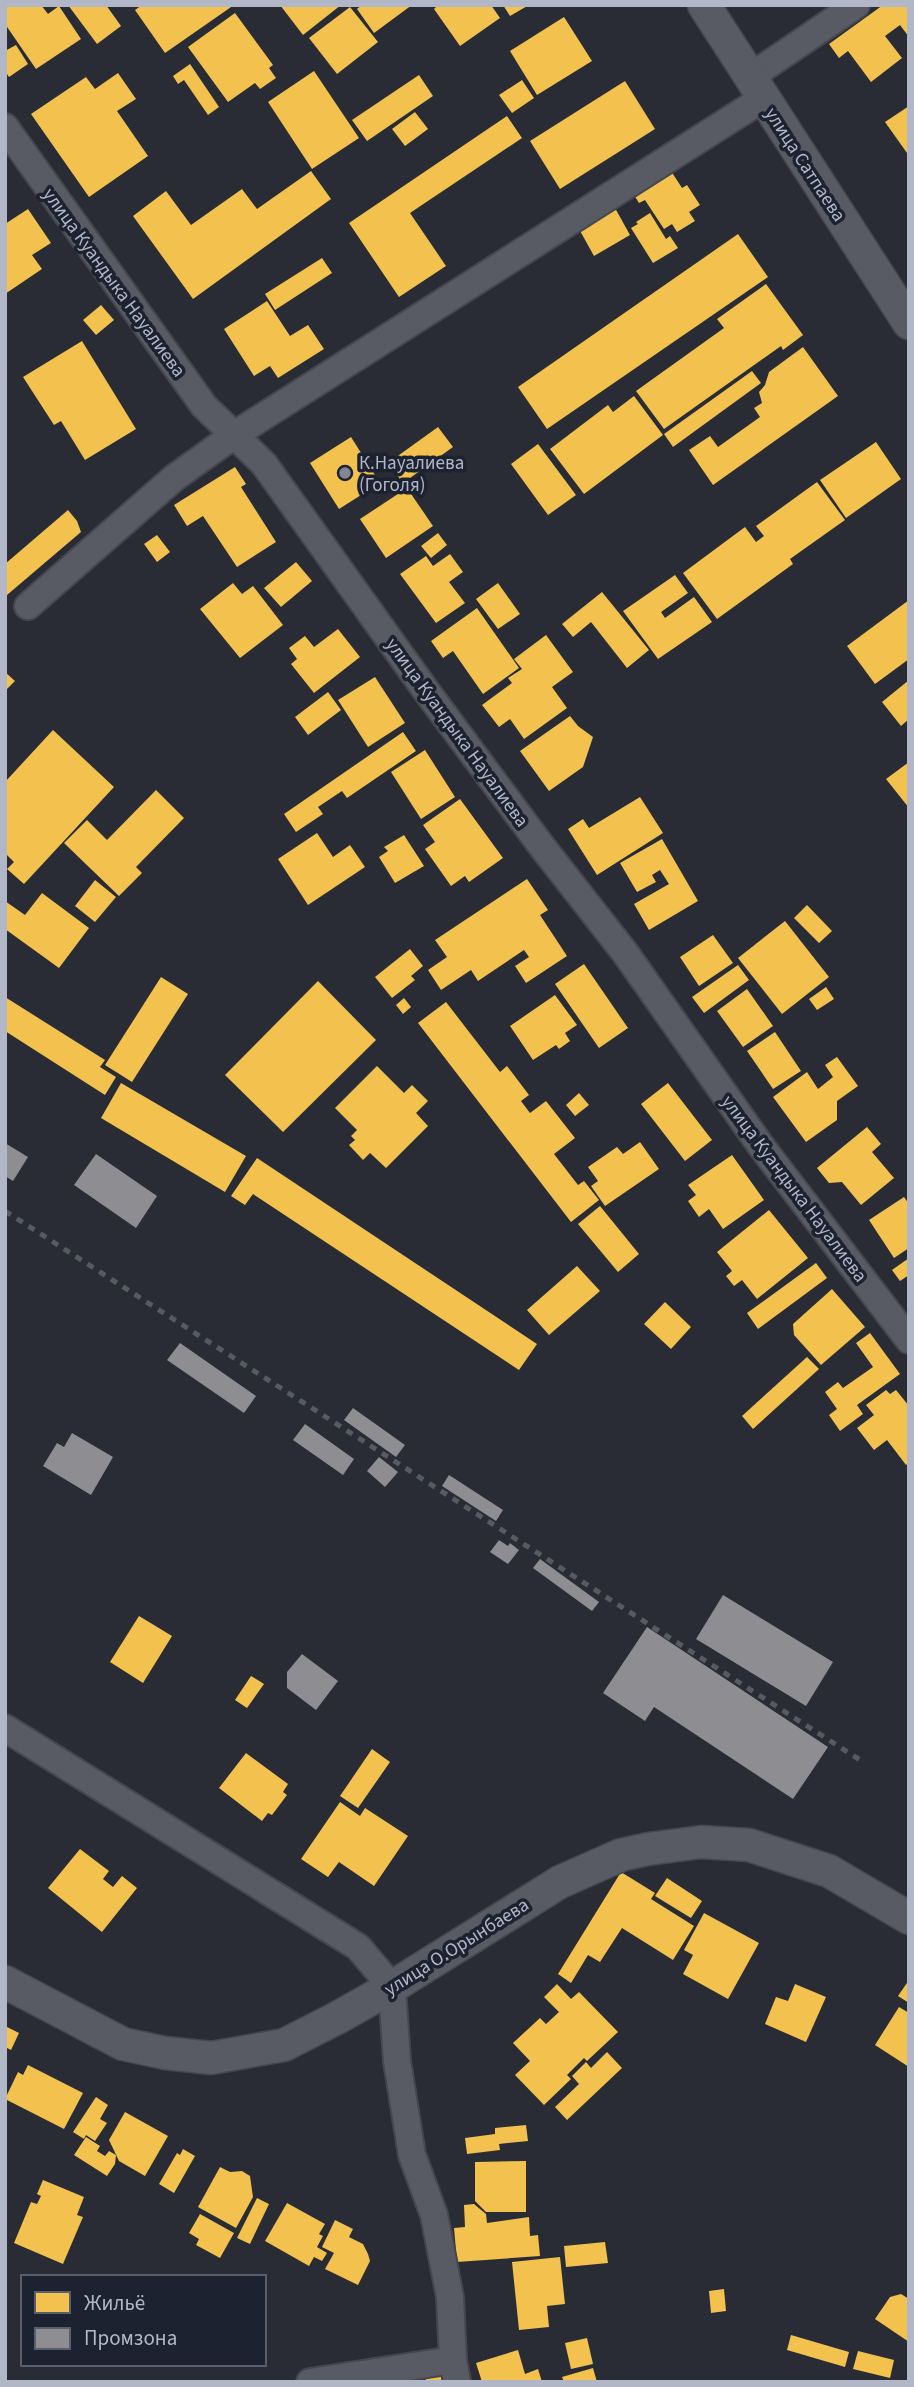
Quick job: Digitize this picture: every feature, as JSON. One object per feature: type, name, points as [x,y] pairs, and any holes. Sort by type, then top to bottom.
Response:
[{"type":"street","name":"улица Сатпаева","points":[[704,5],[909,323]]},
{"type":"street","points":[[28,606],[174,478],[234,435],[757,87],[856,5]]},
{"type":"street","name":"улица Куандыка Науалиева","points":[[5,127],[204,406],[264,464],[427,692],[626,954],[761,1146],[909,1340]]},
{"type":"street","points":[[5,1728],[358,1947],[392,1987],[397,2061],[412,2155],[436,2229],[450,2297],[455,2371],[310,2382]]},
{"type":"street","name":"улица О.Орынбаева","points":[[5,1982],[123,2043],[165,2053],[211,2058],[284,2045],[392,1987],[560,1882],[621,1855],[701,1842],[750,1845],[829,1871],[909,1918]]},
{"type":"building: Жильё","points":[[5,5],[41,5],[48,14],[59,6],[81,39],[36,69],[5,24]]},
{"type":"building: Жильё","points":[[68,5],[106,5],[121,26],[97,44]]},
{"type":"building: Жильё","points":[[142,5],[234,5],[165,53],[135,10]]},
{"type":"building: Жильё","points":[[280,5],[341,5],[303,35]]},
{"type":"building: Жильё","points":[[362,5],[412,5],[374,33],[357,9]]},
{"type":"building: Жильё","points":[[438,5],[491,5],[500,18],[460,46],[434,9]]},
{"type":"building: Жильё","points":[[503,5],[529,5],[510,16]]},
{"type":"building: Жильё","points":[[883,5],[909,5],[909,37],[900,25],[885,36],[902,58],[871,82],[848,51],[839,58],[829,44]]},
{"type":"building: Жильё","points":[[350,7],[378,42],[337,74],[309,38]]},
{"type":"building: Жильё","points":[[235,13],[273,65],[269,68],[276,78],[260,89],[255,83],[228,102],[188,47]]},
{"type":"building: Жильё","points":[[564,17],[592,61],[537,95],[510,51]]},
{"type":"building: Жильё","points":[[16,45],[28,64],[9,77],[5,71],[5,51]]},
{"type":"building: Жильё","points":[[190,64],[219,107],[208,115],[184,80],[178,84],[173,76]]},
{"type":"building: Жильё","points":[[314,71],[359,138],[312,169],[268,102]]},
{"type":"building: Жильё","points":[[118,73],[136,99],[117,111],[148,156],[89,197],[31,114],[86,77],[95,89]]},
{"type":"building: Жильё","points":[[419,75],[433,96],[367,141],[352,120]]},
{"type":"building: Жильё","points":[[522,80],[534,98],[512,113],[499,95]]},
{"type":"building: Жильё","points":[[625,81],[655,129],[560,189],[530,141]]},
{"type":"building: Жильё","points":[[909,106],[909,152],[907,153],[885,122]]},
{"type":"building: Жильё","points":[[415,112],[428,129],[405,146],[392,129]]},
{"type":"building: Жильё","points":[[507,116],[522,138],[410,213],[446,266],[399,297],[349,223]]},
{"type":"building: Жильё","points":[[311,171],[331,199],[193,299],[133,216],[166,191],[191,225],[242,189],[257,209]]},
{"type":"building: Жильё","points":[[671,171],[682,188],[687,185],[700,205],[689,212],[695,221],[677,232],[672,224],[664,229],[645,200],[639,203],[634,195]]},
{"type":"building: Жильё","points":[[615,208],[630,235],[594,256],[579,229]]},
{"type":"building: Жильё","points":[[28,209],[51,243],[32,255],[42,269],[5,294],[5,224]]},
{"type":"building: Жильё","points":[[650,213],[666,239],[670,236],[678,248],[653,263],[631,228]]},
{"type":"building: Жильё","points":[[738,234],[768,277],[547,429],[518,387]]},
{"type":"building: Жильё","points":[[322,258],[332,273],[275,310],[265,294]]},
{"type":"building: Жильё","points":[[766,284],[803,335],[783,350],[781,346],[664,429],[636,391],[724,328],[717,319]]},
{"type":"building: Жильё","points":[[267,301],[290,336],[308,325],[324,349],[278,378],[270,366],[254,376],[224,329]]},
{"type":"building: Жильё","points":[[101,305],[114,320],[96,335],[83,320]]},
{"type":"building: Жильё","points":[[82,341],[136,429],[85,460],[61,421],[54,425],[23,377]]},
{"type":"building: Жильё","points":[[803,347],[838,396],[713,485],[689,450],[710,436],[718,447],[760,417],[754,408],[762,403],[759,392],[765,385],[769,372]]},
{"type":"building: Жильё","points":[[752,371],[761,383],[673,447],[664,434]]},
{"type":"building: Жильё","points":[[634,396],[663,435],[584,494],[550,449],[608,405],[613,412]]},
{"type":"building: Жильё","points":[[438,427],[453,447],[403,483],[388,463]]},
{"type":"building: Жильё","name":"К.Науалиева (Гоголя)","points":[[351,437],[380,483],[339,509],[310,463]]},
{"type":"building: Жильё","points":[[876,442],[901,479],[846,518],[820,480]]},
{"type":"building: Жильё","points":[[538,444],[576,495],[548,515],[511,464]]},
{"type":"building: Жильё","points":[[235,467],[246,484],[241,487],[276,542],[237,567],[203,516],[187,526],[174,505]]},
{"type":"building: Жильё","points":[[817,482],[845,520],[790,559],[793,564],[717,619],[683,573],[745,527],[756,542],[764,536],[756,526]]},
{"type":"building: Жильё","points":[[407,488],[433,526],[386,558],[360,519]]},
{"type":"building: Жильё","points":[[68,510],[77,521],[81,532],[7,595],[5,564]]},
{"type":"building: Жильё","points":[[438,533],[447,545],[431,558],[421,546]]},
{"type":"building: Жильё","points":[[157,535],[170,552],[157,562],[144,544]]},
{"type":"building: Жильё","points":[[450,554],[463,572],[449,582],[465,603],[436,623],[400,574],[426,556],[433,566]]},
{"type":"building: Жильё","points":[[296,562],[312,581],[281,607],[264,588]]},
{"type":"building: Жильё","points":[[675,575],[688,593],[661,612],[665,618],[694,597],[712,622],[658,659],[623,611]]},
{"type":"building: Жильё","points":[[233,583],[242,594],[253,586],[283,625],[240,658],[200,609]]},
{"type":"building: Жильё","points":[[498,583],[520,614],[498,629],[476,599]]},
{"type":"building: Жильё","points":[[602,592],[649,650],[627,668],[591,622],[573,637],[562,624]]},
{"type":"building: Жильё","points":[[909,600],[909,659],[875,684],[847,646]]},
{"type":"building: Жильё","points":[[477,608],[519,668],[483,694],[453,651],[443,658],[431,641]]},
{"type":"building: Жильё","points":[[338,629],[360,657],[314,693],[291,664],[297,659],[289,648],[305,636],[314,647]]},
{"type":"building: Жильё","points":[[546,635],[573,672],[552,687],[567,708],[524,739],[510,719],[499,727],[482,705],[512,683],[508,678],[522,669],[514,659]]},
{"type":"building: Жильё","points":[[5,672],[15,681],[5,691]]},
{"type":"building: Жильё","points":[[375,677],[405,723],[368,747],[338,700]]},
{"type":"building: Жильё","points":[[909,680],[909,719],[901,726],[882,702]]},
{"type":"building: Жильё","points":[[328,692],[341,710],[308,735],[295,717]]},
{"type":"building: Жильё","points":[[570,716],[593,737],[583,767],[549,791],[520,751]]},
{"type":"building: Жильё","points":[[53,730],[114,787],[24,884],[7,869],[14,862],[5,853],[5,782]]},
{"type":"building: Жильё","points":[[403,732],[416,751],[347,798],[342,791],[318,807],[323,814],[296,832],[284,814]]},
{"type":"building: Жильё","points":[[425,750],[455,797],[421,819],[391,772]]},
{"type":"building: Жильё","points":[[909,762],[909,808],[886,779]]},
{"type":"building: Жильё","points":[[156,790],[184,818],[136,867],[142,873],[119,896],[64,843],[87,820],[107,840]]},
{"type":"building: Жильё","points":[[640,797],[663,833],[597,875],[568,829],[583,819],[589,828]]},
{"type":"building: Жильё","points":[[460,799],[503,858],[469,882],[465,876],[451,886],[425,849],[435,842],[423,825]]},
{"type":"building: Жильё","points":[[317,833],[333,857],[350,845],[365,867],[308,905],[278,859]]},
{"type":"building: Жильё","points":[[404,835],[424,866],[395,883],[379,857],[388,851],[384,847]]},
{"type":"building: Жильё","points":[[662,839],[698,901],[649,930],[634,904],[669,884],[660,870],[652,875],[656,882],[637,892],[620,863]]},
{"type":"building: Жильё","points":[[527,879],[548,910],[540,915],[567,956],[526,983],[515,966],[529,957],[524,950],[478,981],[471,970],[441,990],[428,970],[447,957],[435,940]]},
{"type":"building: Жильё","points":[[95,880],[116,897],[95,922],[75,906]]},
{"type":"building: Жильё","points":[[42,893],[89,928],[59,968],[5,929],[5,901],[25,915]]},
{"type":"building: Жильё","points":[[807,905],[832,931],[819,943],[794,918]]},
{"type":"building: Жильё","points":[[785,921],[829,977],[782,1014],[738,958]]},
{"type":"building: Жильё","points":[[713,935],[733,963],[699,986],[680,957]]},
{"type":"building: Жильё","points":[[410,949],[423,966],[411,976],[415,980],[392,998],[375,977]]},
{"type":"building: Жильё","points":[[584,964],[628,1028],[599,1048],[555,984]]},
{"type":"building: Жильё","points":[[738,965],[749,980],[704,1013],[692,997]]},
{"type":"building: Жильё","points":[[161,977],[188,994],[132,1082],[105,1065]]},
{"type":"building: Жильё","points":[[318,981],[376,1040],[283,1132],[225,1075]]},
{"type":"building: Жильё","points":[[826,987],[834,999],[817,1010],[809,999]]},
{"type":"building: Жильё","points":[[747,989],[773,1026],[743,1047],[717,1011]]},
{"type":"building: Жильё","points":[[555,995],[577,1025],[565,1033],[570,1041],[559,1049],[556,1045],[533,1060],[510,1026]]},
{"type":"building: Жильё","points":[[5,997],[105,1060],[100,1067],[116,1077],[105,1095],[5,1031]]},
{"type":"building: Жильё","points":[[404,998],[411,1007],[403,1014],[396,1005]]},
{"type":"building: Жильё","points":[[446,1002],[500,1072],[507,1066],[529,1095],[521,1101],[530,1113],[546,1101],[575,1138],[554,1154],[578,1185],[584,1181],[599,1200],[571,1222],[418,1023]]},
{"type":"building: Жильё","points":[[775,1032],[801,1071],[773,1089],[747,1051]]},
{"type":"building: Жильё","points":[[837,1057],[858,1086],[837,1101],[837,1120],[806,1142],[773,1097],[807,1072],[818,1089],[833,1077],[825,1065]]},
{"type":"building: Жильё","points":[[377,1066],[404,1093],[412,1085],[428,1101],[416,1113],[428,1126],[386,1168],[370,1153],[363,1160],[349,1145],[355,1140],[351,1136],[357,1130],[335,1108]]},
{"type":"building: Жильё","points":[[121,1083],[246,1156],[225,1192],[101,1118]]},
{"type":"building: Жильё","points":[[668,1083],[712,1140],[685,1161],[641,1104]]},
{"type":"building: Жильё","points":[[579,1093],[589,1105],[575,1116],[566,1105]]},
{"type":"building: Жильё","points":[[867,1127],[881,1144],[872,1152],[894,1178],[861,1205],[842,1182],[829,1183],[817,1168]]},
{"type":"building: Жильё","points":[[640,1142],[659,1169],[605,1206],[591,1186],[598,1181],[588,1167],[617,1147],[623,1154]]},
{"type":"building: Жильё","points":[[732,1155],[764,1200],[723,1229],[709,1209],[699,1217],[688,1201],[696,1195],[688,1185]]},
{"type":"building: Жильё","points":[[257,1158],[537,1344],[519,1370],[253,1194],[245,1205],[231,1196]]},
{"type":"building: Жильё","points":[[904,1197],[909,1204],[909,1248],[894,1258],[869,1220]]},
{"type":"building: Жильё","points":[[600,1206],[639,1254],[618,1272],[578,1224]]},
{"type":"building: Жильё","points":[[769,1210],[808,1258],[757,1299],[742,1280],[734,1286],[726,1276],[732,1271],[717,1252]]},
{"type":"building: Жильё","points":[[909,1258],[909,1275],[900,1281],[892,1270]]},
{"type":"building: Жильё","points":[[816,1263],[827,1278],[758,1329],[747,1313]]},
{"type":"building: Жильё","points":[[577,1266],[600,1291],[549,1335],[527,1310]]},
{"type":"building: Жильё","points":[[832,1289],[865,1327],[821,1365],[794,1335],[793,1324]]},
{"type":"building: Жильё","points":[[665,1302],[691,1327],[671,1349],[644,1324]]},
{"type":"building: Жильё","points":[[870,1333],[900,1374],[857,1405],[863,1414],[840,1431],[829,1415],[837,1409],[825,1392],[838,1382],[843,1388],[873,1367],[856,1343]]},
{"type":"building: Жильё","points":[[807,1357],[819,1369],[753,1429],[742,1416]]},
{"type":"building: Жильё","points":[[886,1390],[890,1394],[896,1390],[909,1406],[909,1463],[906,1465],[887,1440],[874,1450],[857,1428],[874,1415],[866,1405]]},
{"type":"building: Жильё","points":[[139,1616],[172,1636],[143,1683],[110,1662]]},
{"type":"building: Жильё","points":[[251,1676],[264,1684],[247,1708],[235,1700]]},
{"type":"building: Жильё","points":[[372,1749],[390,1762],[358,1808],[340,1796]]},
{"type":"building: Жильё","points":[[246,1753],[288,1784],[283,1792],[287,1795],[272,1815],[268,1813],[262,1821],[219,1788]]},
{"type":"building: Жильё","points":[[340,1802],[360,1816],[365,1808],[408,1836],[374,1886],[339,1862],[328,1877],[301,1859]]},
{"type":"building: Жильё","points":[[80,1849],[109,1871],[103,1879],[113,1887],[122,1876],[137,1888],[102,1932],[48,1888]]},
{"type":"building: Жильё","points":[[621,1872],[655,1893],[651,1899],[694,1926],[673,1960],[622,1928],[600,1962],[588,1955],[571,1983],[558,1974]]},
{"type":"building: Жильё","points":[[667,1878],[702,1901],[691,1918],[655,1896]]},
{"type":"building: Жильё","points":[[704,1913],[759,1943],[728,1999],[683,1974],[693,1955],[684,1950]]},
{"type":"building: Жильё","points":[[909,1980],[909,2003],[898,1996]]},
{"type":"building: Жильё","points":[[557,1984],[571,1999],[579,1992],[618,2032],[587,2061],[584,2058],[567,2075],[571,2079],[544,2105],[515,2075],[530,2061],[513,2043],[540,2018],[546,2024],[559,2012],[544,1997]]},
{"type":"building: Жильё","points":[[795,1984],[826,1997],[806,2042],[765,2024],[776,1997],[788,2001]]},
{"type":"building: Жильё","points":[[899,2007],[909,2013],[909,2067],[875,2045]]},
{"type":"building: Жильё","points":[[5,2026],[19,2033],[11,2050],[5,2047]]},
{"type":"building: Жильё","points":[[607,2052],[622,2068],[567,2120],[555,2107],[579,2084],[572,2076],[586,2062],[591,2068]]},
{"type":"building: Жильё","points":[[28,2065],[83,2093],[64,2129],[5,2099],[18,2072],[23,2075]]},
{"type":"building: Жильё","points":[[96,2097],[108,2105],[100,2119],[107,2123],[95,2141],[86,2135],[84,2139],[73,2132]]},
{"type":"building: Жильё","points":[[125,2112],[168,2136],[145,2176],[119,2161],[109,2140]]},
{"type":"building: Жильё","points":[[526,2125],[528,2141],[499,2144],[500,2150],[467,2154],[465,2138],[495,2134],[495,2128]]},
{"type":"building: Жильё","points":[[86,2137],[100,2146],[97,2151],[105,2156],[109,2151],[116,2155],[115,2164],[107,2176],[74,2155]]},
{"type":"building: Жильё","points":[[183,2149],[195,2156],[174,2193],[159,2184],[177,2153],[180,2155]]},
{"type":"building: Жильё","points":[[526,2161],[526,2212],[486,2212],[475,2201],[475,2162]]},
{"type":"building: Жильё","points":[[220,2167],[230,2172],[242,2171],[250,2176],[253,2197],[236,2228],[198,2207]]},
{"type":"building: Жильё","points":[[43,2180],[84,2197],[77,2215],[83,2217],[63,2264],[14,2243],[31,2202],[37,2204],[41,2196],[37,2194]]},
{"type":"building: Жильё","points":[[257,2198],[269,2204],[250,2244],[237,2238]]},
{"type":"building: Жильё","points":[[287,2203],[325,2224],[319,2234],[323,2236],[317,2247],[327,2253],[322,2261],[314,2257],[309,2266],[265,2241]]},
{"type":"building: Жильё","points":[[474,2204],[486,2214],[487,2223],[529,2217],[530,2236],[538,2235],[540,2256],[457,2262],[454,2228],[465,2227],[464,2205]]},
{"type":"building: Жильё","points":[[200,2214],[234,2233],[220,2258],[196,2245],[199,2239],[189,2233]]},
{"type":"building: Жильё","points":[[335,2220],[353,2229],[349,2237],[363,2244],[368,2254],[370,2261],[358,2285],[325,2269],[334,2253],[322,2247]]},
{"type":"building: Жильё","points":[[605,2242],[608,2263],[566,2267],[564,2246]]},
{"type":"building: Жильё","points":[[560,2257],[565,2304],[547,2306],[549,2327],[519,2330],[512,2262]]},
{"type":"building: Жильё","points":[[724,2289],[726,2311],[711,2313],[709,2291]]},
{"type":"building: Жильё","points":[[901,2294],[909,2299],[909,2342],[875,2319],[890,2297]]},
{"type":"building: Жильё","points":[[791,2335],[849,2352],[845,2367],[787,2350]]},
{"type":"building: Жильё","points":[[587,2338],[593,2364],[571,2369],[565,2343]]},
{"type":"building: Жильё","points":[[518,2350],[525,2374],[538,2369],[542,2382],[482,2382],[476,2363]]},
{"type":"building: Жильё","points":[[858,2351],[894,2360],[890,2378],[853,2369]]},
{"type":"building: Жильё","points":[[593,2368],[597,2382],[564,2382],[562,2377]]},
{"type":"building: Жильё","points":[[440,2373],[442,2382],[426,2382],[425,2375]]},
{"type":"building: Промзона","points":[[5,1143],[28,1157],[13,1181],[5,1176]]},
{"type":"building: Промзона","points":[[96,1154],[157,1196],[136,1228],[74,1185]]},
{"type":"building: Промзона","points":[[180,1343],[256,1396],[244,1413],[167,1360]]},
{"type":"building: Промзона","points":[[353,1408],[405,1445],[396,1457],[344,1420]]},
{"type":"building: Промзона","points":[[305,1424],[354,1459],[343,1475],[293,1440]]},
{"type":"building: Промзона","points":[[72,1433],[113,1457],[91,1495],[43,1466],[57,1443],[64,1447]]},
{"type":"building: Промзона","points":[[379,1457],[398,1472],[385,1487],[367,1471]]},
{"type":"building: Промзона","points":[[449,1475],[503,1510],[496,1521],[442,1486]]},
{"type":"building: Промзона","points":[[499,1540],[508,1546],[510,1543],[519,1550],[508,1564],[490,1552]]},
{"type":"building: Промзона","points":[[540,1559],[599,1602],[592,1611],[533,1568]]},
{"type":"building: Промзона","points":[[723,1595],[833,1662],[806,1706],[696,1639]]},
{"type":"building: Промзона","points":[[647,1627],[828,1747],[793,1799],[654,1707],[645,1721],[603,1693]]},
{"type":"building: Промзона","points":[[302,1654],[338,1681],[316,1710],[287,1688],[287,1672]]},
{"type":"railway","points":[[5,1211],[860,1760]]},
{"type":"place","name":"К.Науалиева (Гоголя)","points":[[345,473]]}]
